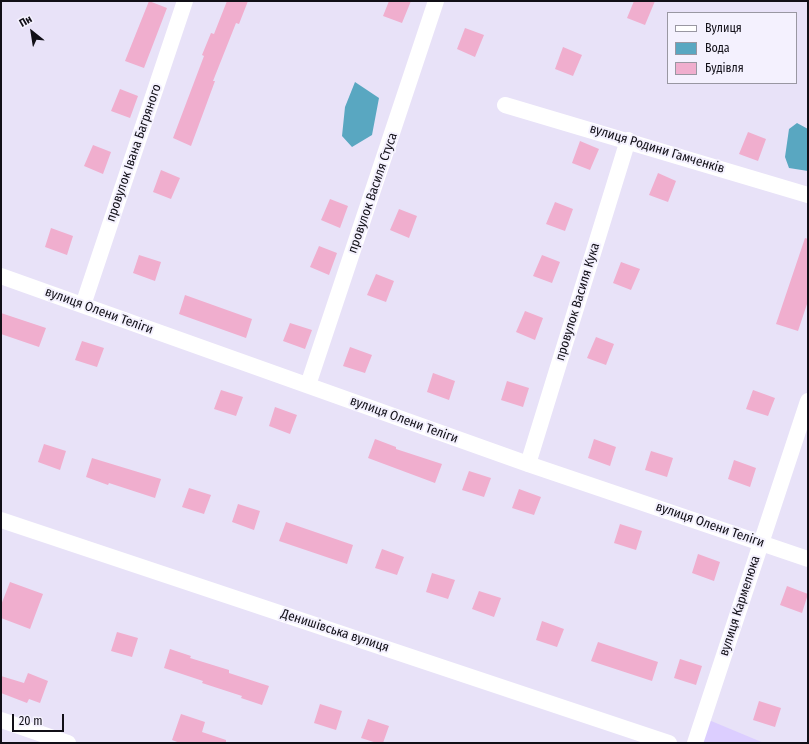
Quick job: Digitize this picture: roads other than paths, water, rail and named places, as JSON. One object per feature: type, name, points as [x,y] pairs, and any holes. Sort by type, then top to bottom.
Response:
[{"type":"street","name":"провулок Івана Багряного","points":[[83,305],[185,1]]},
{"type":"street","name":"провулок Василя Стуса","points":[[308,385],[436,1]]},
{"type":"street","name":"вулиця Родини Гамченків","points":[[505,105],[808,194]]},
{"type":"street","name":"провулок Василя Кука","points":[[528,464],[628,140]]},
{"type":"street","name":"вулиця Олени Теліги","points":[[1,276],[528,464],[808,559]]},
{"type":"street","name":"вулиця Кармелюка","points":[[696,743],[808,401]]},
{"type":"street","name":"Денишівська вулиця","points":[[1,520],[669,743]]},
{"type":"street","points":[[1,720],[68,743]]},
{"type":"water","points":[[355,82],[379,98],[372,135],[352,147],[342,136],[345,107]]},
{"type":"water","points":[[797,123],[808,129],[808,171],[789,168],[785,157],[789,129]]}]
